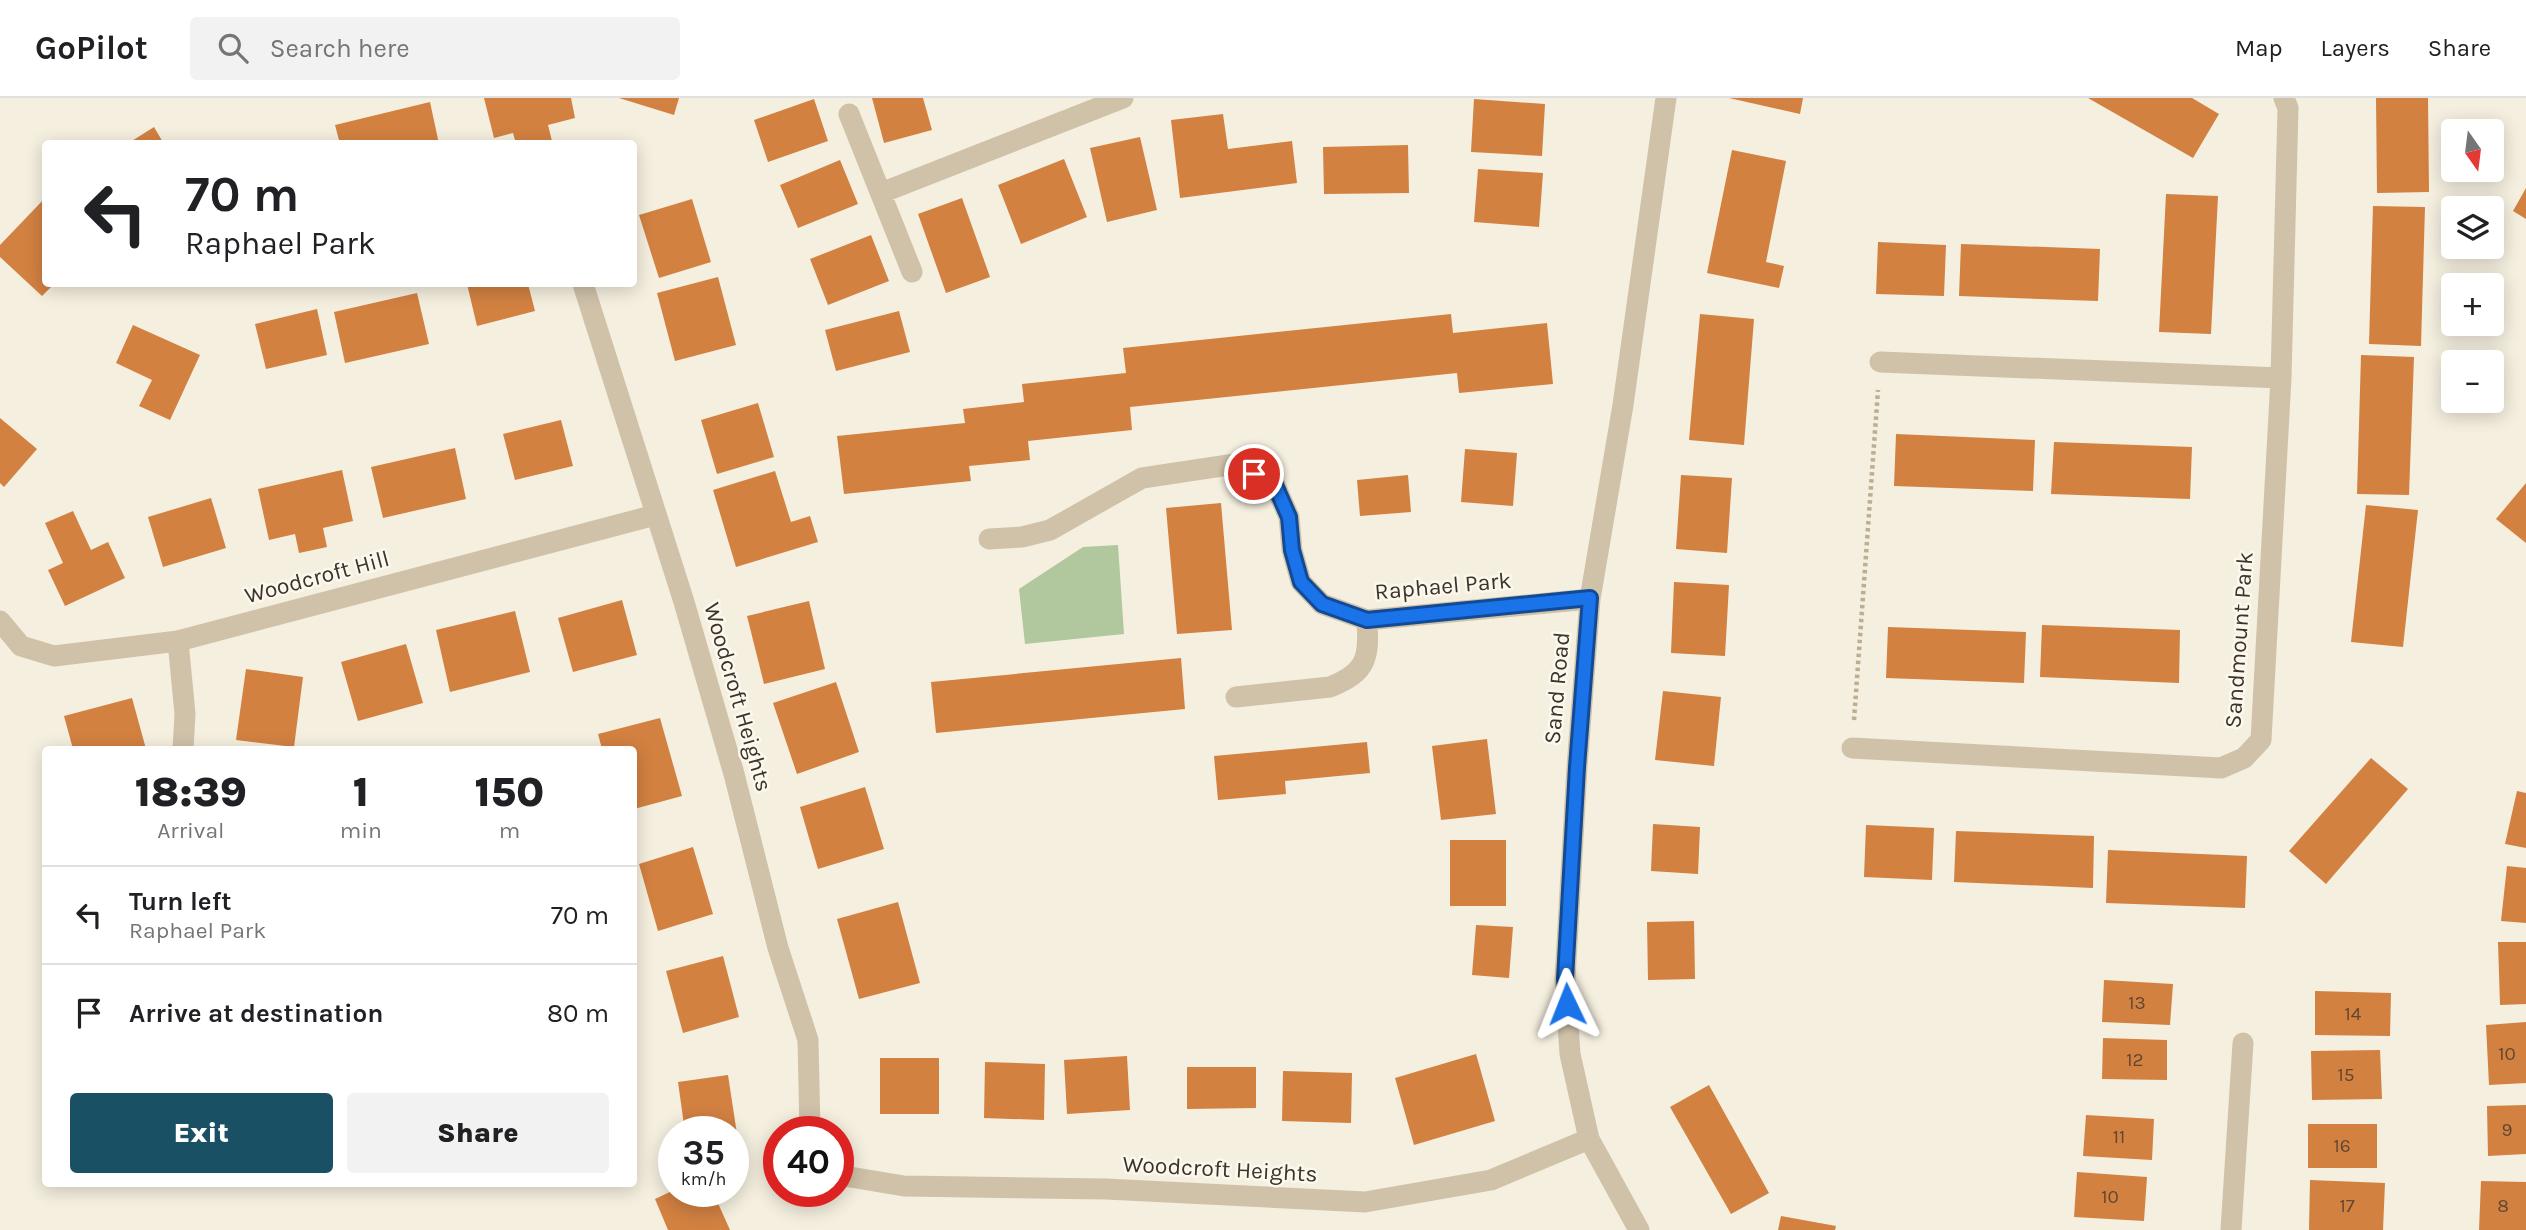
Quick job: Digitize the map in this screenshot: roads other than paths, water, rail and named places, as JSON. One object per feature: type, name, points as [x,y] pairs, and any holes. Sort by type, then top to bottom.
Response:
[{"type":"street","points":[[881,193],[1124,98]]},
{"type":"street","name":"Sand Road","points":[[1639,1230],[1589,1139],[1570,1054],[1565,979],[1590,598],[1623,405],[1666,98]]},
{"type":"street","name":"Sandmount Park","points":[[1852,748],[2221,768],[2244,758],[2261,740],[2281,378],[2288,108],[2284,98]]},
{"type":"street","points":[[849,114],[912,272]]},
{"type":"street","name":"Woodcroft Heights","points":[[584,287],[684,602],[734,774],[778,948],[808,1040],[810,1116]]},
{"type":"street","points":[[1880,362],[2281,378]]},
{"type":"street","name":"Raphael Park","points":[[989,539],[1022,537],[1050,530],[1142,478],[1235,464],[1274,483],[1289,517],[1292,550],[1301,582],[1322,604],[1367,620],[1590,598]]},
{"type":"street","name":"Woodcroft Hill","points":[[0,621],[21,646],[54,656],[178,641],[655,515]]},
{"type":"street","points":[[1236,697],[1330,687],[1345,681],[1365,662],[1369,650],[1367,620]]},
{"type":"street","points":[[178,641],[185,714],[183,746]]},
{"type":"street","points":[[2231,1230],[2243,1043]]},
{"type":"street","name":"Woodcroft Heights","points":[[854,1178],[904,1186],[1106,1189],[1365,1202],[1491,1180],[1589,1139]]}]
